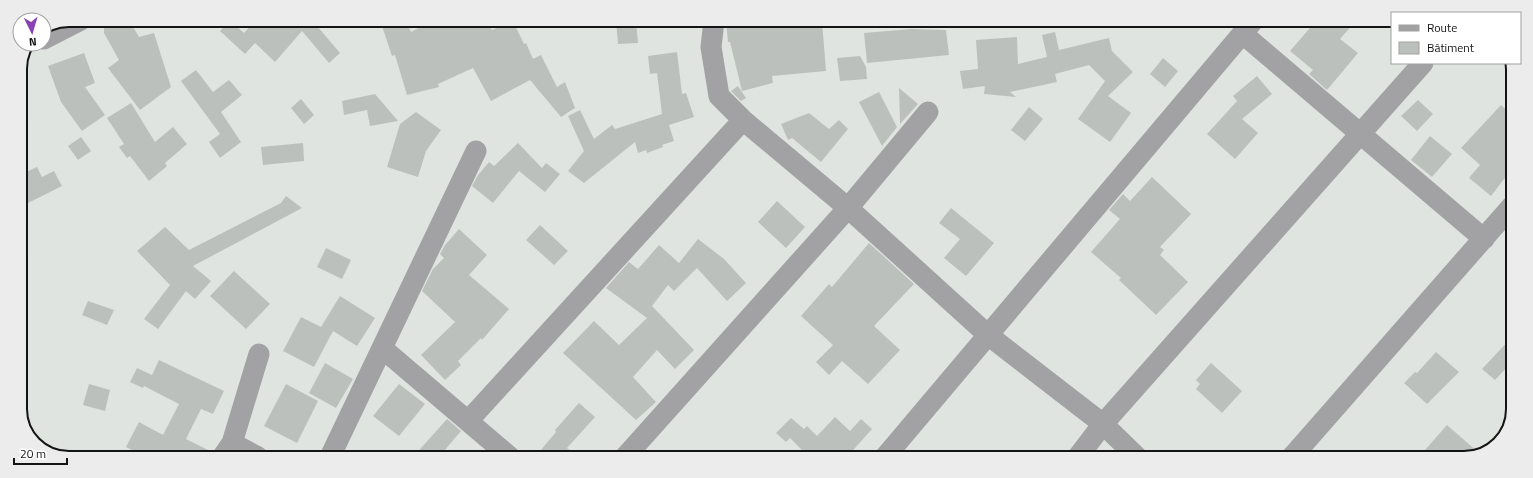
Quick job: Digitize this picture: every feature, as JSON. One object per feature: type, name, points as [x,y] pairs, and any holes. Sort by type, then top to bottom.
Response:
[{"type":"street","points":[[52,35],[67,27]]},
{"type":"street","points":[[713,27],[711,47],[719,96],[743,120],[848,208],[988,335],[1103,424],[1131,451]]},
{"type":"street","points":[[890,451],[1248,28],[1360,135],[1484,239]]},
{"type":"street","points":[[1083,451],[1103,424],[1422,64]]},
{"type":"street","points":[[630,451],[848,208],[928,112]]},
{"type":"street","points":[[468,421],[743,120]]},
{"type":"street","points":[[333,451],[476,151]]},
{"type":"street","points":[[1297,451],[1506,213]]},
{"type":"street","points":[[382,348],[503,451]]},
{"type":"street","points":[[228,450],[259,354]]},
{"type":"building","points":[[104,27],[133,27],[139,37],[154,33],[171,87],[140,110],[108,68],[119,60],[104,33]]},
{"type":"building","points":[[224,27],[238,27],[244,33],[250,27],[318,27],[340,53],[329,63],[302,31],[275,62],[255,43],[245,54],[220,31]]},
{"type":"building","points":[[382,27],[408,27],[411,32],[421,27],[490,27],[492,30],[499,27],[516,27],[524,44],[526,43],[533,59],[541,55],[557,87],[565,82],[575,108],[561,117],[530,80],[491,101],[473,68],[438,84],[439,87],[407,95],[395,55],[392,56]]},
{"type":"building","points":[[617,27],[637,27],[638,43],[618,44]]},
{"type":"building","points":[[727,27],[822,27],[826,71],[772,76],[773,83],[742,91],[730,42],[728,42]]},
{"type":"building","points":[[1311,27],[1351,27],[1340,39],[1358,53],[1327,90],[1309,74],[1313,70],[1290,51]]},
{"type":"building","points":[[911,29],[946,30],[949,55],[867,63],[864,33]]},
{"type":"building","points":[[1055,32],[1059,50],[1109,38],[1112,51],[1133,72],[1108,96],[1131,113],[1110,142],[1078,119],[1105,81],[1089,65],[1055,74],[1057,82],[1010,92],[1016,97],[984,94],[985,86],[963,89],[960,71],[978,69],[976,40],[1017,37],[1018,64],[1047,57],[1042,35]]},
{"type":"building","points":[[677,52],[682,94],[686,93],[694,117],[669,125],[674,141],[662,145],[663,147],[647,153],[646,150],[638,153],[635,142],[584,183],[568,171],[584,151],[568,116],[580,110],[594,139],[612,125],[615,129],[662,114],[657,73],[650,74],[648,56]]},
{"type":"building","points":[[84,53],[95,83],[85,87],[105,115],[82,131],[61,102],[48,66]]},
{"type":"building","points":[[860,56],[866,67],[867,79],[840,81],[837,58]]},
{"type":"building","points":[[1163,58],[1178,71],[1165,87],[1150,74]]},
{"type":"building","points":[[196,70],[213,92],[229,80],[242,95],[221,112],[241,142],[220,158],[209,142],[220,134],[181,81]]},
{"type":"building","points":[[1257,76],[1272,94],[1242,119],[1258,133],[1235,159],[1207,134],[1237,101],[1233,96]]},
{"type":"building","points":[[738,86],[746,98],[741,101],[731,91]]},
{"type":"building","points":[[899,88],[918,104],[900,124]]},
{"type":"building","points":[[879,92],[897,127],[882,146],[859,102]]},
{"type":"building","points":[[375,94],[398,121],[370,126],[367,110],[344,115],[342,101]]},
{"type":"building","points":[[301,99],[314,115],[304,124],[291,108]]},
{"type":"building","points":[[1418,100],[1433,114],[1417,131],[1401,116]]},
{"type":"building","points":[[131,103],[155,142],[173,127],[187,144],[165,163],[167,166],[149,181],[130,156],[127,158],[119,147],[124,144],[107,118]]},
{"type":"building","points":[[1501,105],[1506,110],[1506,177],[1491,196],[1469,178],[1480,165],[1461,148]]},
{"type":"building","points":[[1029,107],[1043,119],[1025,141],[1011,130]]},
{"type":"building","points":[[416,112],[441,130],[426,151],[418,177],[387,167],[400,124]]},
{"type":"building","points":[[809,113],[829,129],[839,120],[848,129],[821,162],[792,138],[788,140],[781,124]]},
{"type":"building","points":[[1430,136],[1452,154],[1432,177],[1411,160]]},
{"type":"building","points":[[81,137],[91,151],[78,160],[68,146]]},
{"type":"building","points":[[303,143],[304,161],[263,165],[261,147]]},
{"type":"building","points":[[518,143],[542,168],[546,163],[560,174],[545,192],[519,171],[493,203],[472,186],[478,175],[489,162],[494,166]]},
{"type":"building","points":[[37,167],[42,177],[54,171],[62,186],[27,204],[27,172]]},
{"type":"building","points":[[1152,177],[1191,214],[1160,247],[1164,250],[1160,255],[1188,282],[1156,315],[1119,280],[1121,278],[1091,252],[1120,219],[1109,210],[1123,194],[1130,201]]},
{"type":"building","points":[[286,196],[302,208],[193,266],[211,281],[195,299],[186,291],[158,329],[144,319],[170,285],[137,251],[165,227],[189,250],[281,203]]},
{"type":"building","points":[[777,201],[805,227],[786,248],[758,222]]},
{"type":"building","points":[[951,208],[994,243],[966,276],[944,258],[960,239],[939,223]]},
{"type":"building","points":[[540,225],[568,251],[554,265],[526,240]]},
{"type":"building","points":[[459,229],[487,255],[469,275],[509,309],[482,340],[481,338],[458,361],[461,365],[445,380],[421,355],[455,322],[422,291],[433,269],[444,258],[440,254],[445,245]]},
{"type":"building","points":[[698,239],[724,259],[746,283],[727,301],[697,268],[674,291],[668,285],[652,306],[694,350],[675,369],[657,350],[633,377],[656,402],[636,420],[563,353],[594,321],[619,345],[647,318],[606,288],[629,262],[638,269],[659,245],[679,263]]},
{"type":"building","points":[[869,243],[914,284],[874,326],[900,350],[868,384],[842,361],[829,375],[816,362],[833,345],[801,316],[829,284],[832,287]]},
{"type":"building","points":[[326,248],[351,260],[342,279],[317,267]]},
{"type":"building","points":[[234,271],[270,304],[246,329],[210,296]]},
{"type":"building","points":[[340,296],[375,318],[357,346],[333,331],[314,367],[283,351],[301,317],[321,327]]},
{"type":"building","points":[[88,301],[114,310],[107,325],[82,315]]},
{"type":"building","points":[[1506,343],[1506,368],[1495,380],[1482,369]]},
{"type":"building","points":[[1436,352],[1459,372],[1427,404],[1404,383],[1415,372],[1417,373]]},
{"type":"building","points":[[159,360],[224,391],[213,414],[201,409],[186,439],[210,451],[134,451],[126,447],[139,422],[163,435],[179,404],[144,386],[143,388],[130,382],[137,368],[152,375]]},
{"type":"building","points":[[325,363],[353,379],[336,408],[309,393]]},
{"type":"building","points":[[1211,363],[1242,391],[1222,413],[1196,389],[1200,384],[1196,380]]},
{"type":"building","points":[[89,384],[110,390],[105,411],[83,405]]},
{"type":"building","points":[[286,384],[318,401],[297,443],[264,426]]},
{"type":"building","points":[[399,384],[425,404],[399,436],[373,416]]},
{"type":"building","points":[[579,403],[595,417],[567,448],[571,451],[540,451],[556,432],[555,430]]},
{"type":"building","points":[[835,417],[850,431],[861,419],[872,429],[852,451],[803,451],[790,438],[786,442],[776,433],[791,418],[804,429],[807,426],[817,436]]},
{"type":"building","points":[[447,419],[461,431],[444,451],[418,451]]},
{"type":"building","points":[[1447,425],[1475,449],[1464,451],[1424,451]]}]
